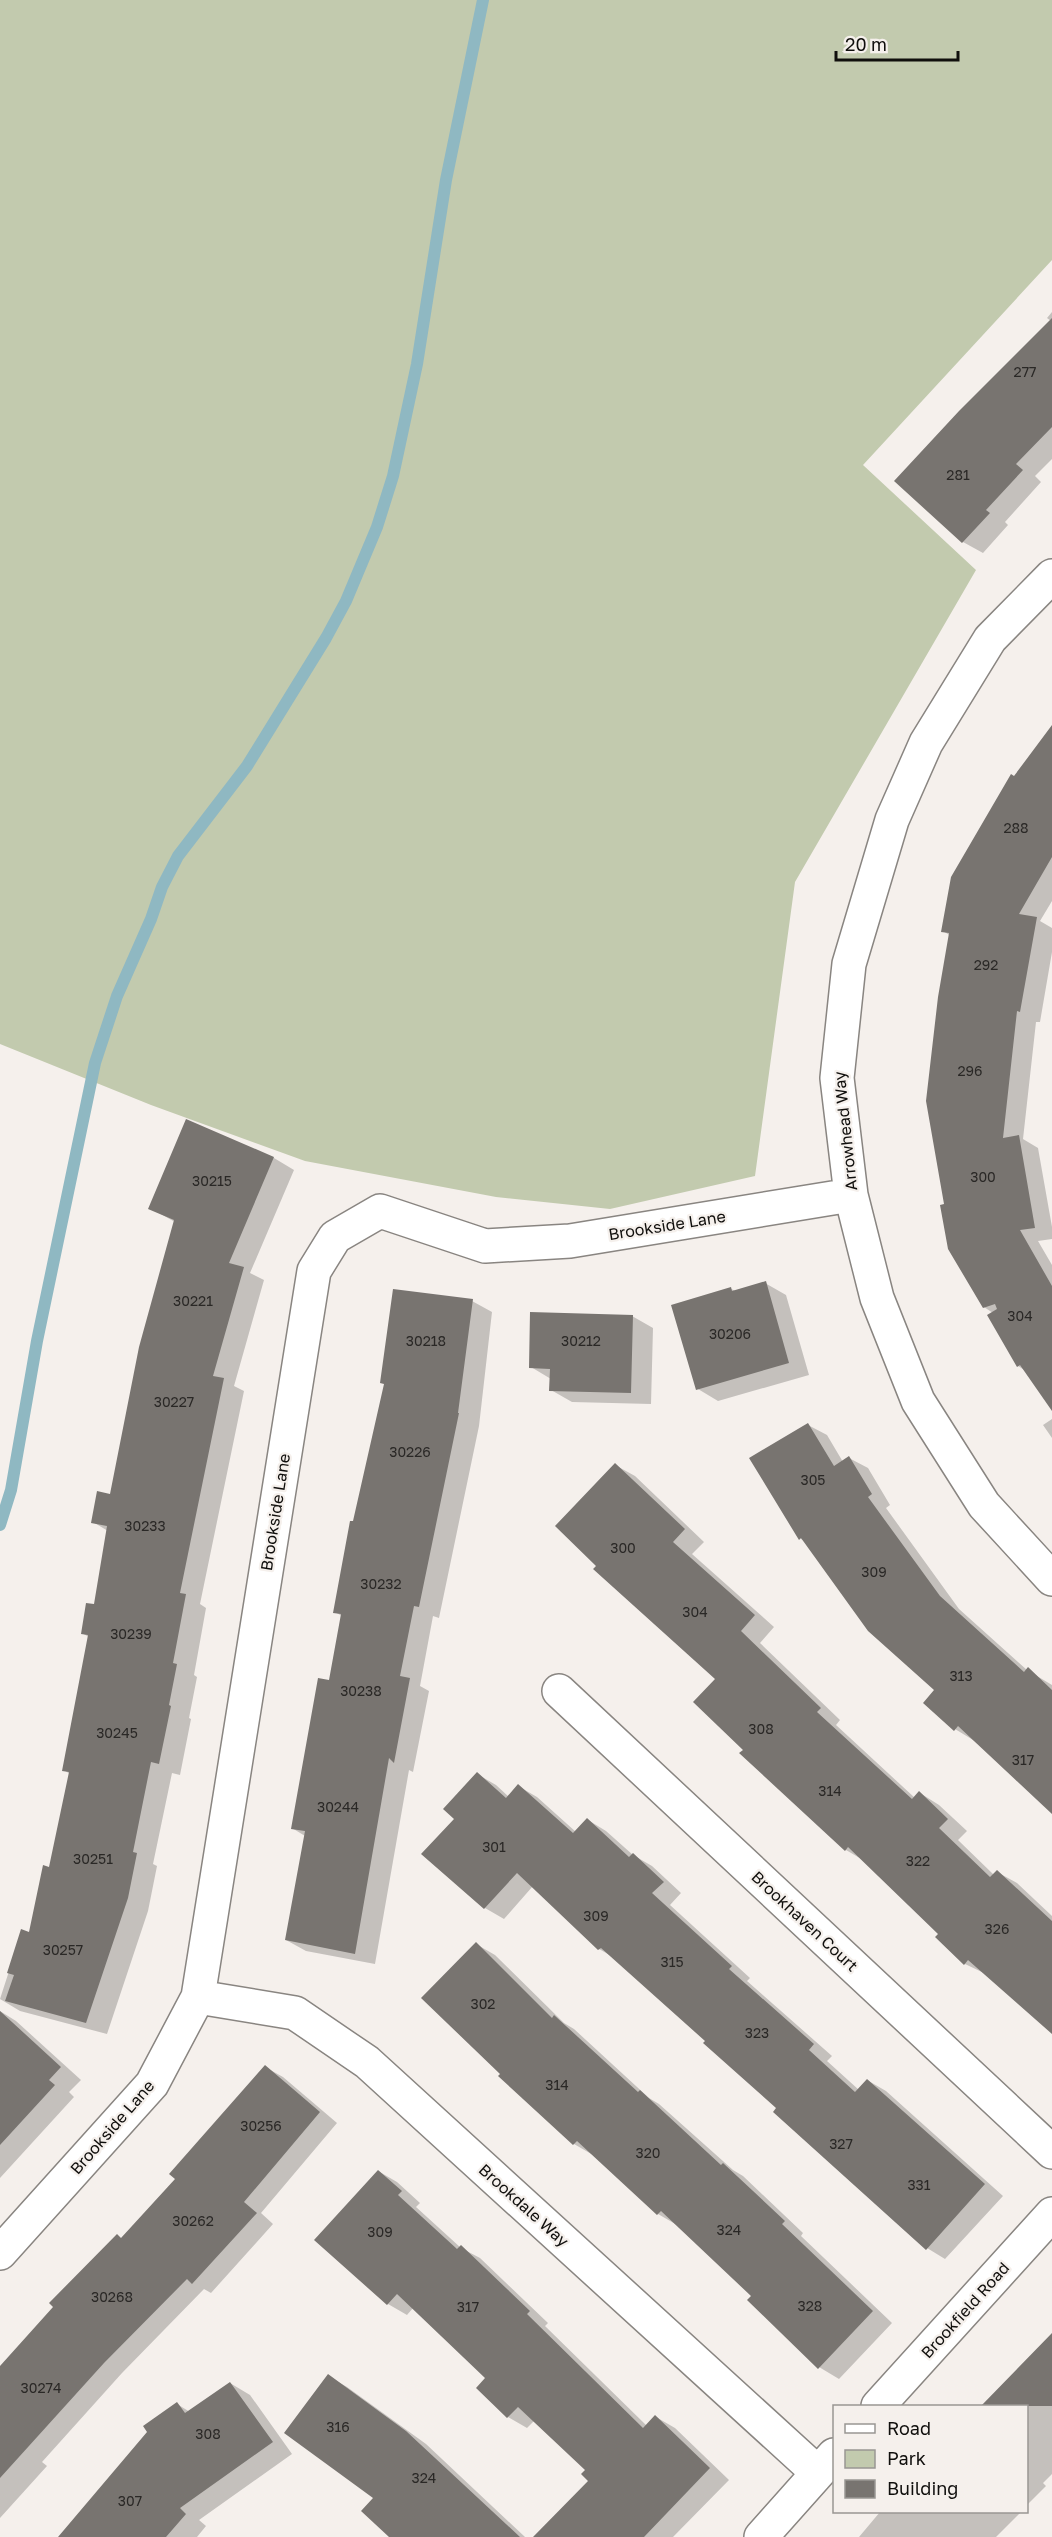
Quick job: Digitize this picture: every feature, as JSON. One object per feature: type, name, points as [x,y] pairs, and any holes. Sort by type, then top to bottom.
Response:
[{"type":"street","name":"Arrowhead Way","points":[[1052,576],[990,639],[926,743],[892,820],[849,964],[837,1078],[851,1195],[877,1298],[918,1401],[984,1505],[1052,1579]]},
{"type":"street","name":"Brookside Lane","points":[[0,2253],[152,2085],[198,1997],[314,1271],[335,1237],[380,1211],[485,1246],[570,1241],[851,1195]]},
{"type":"street","name":"Brookhaven Court","points":[[559,1691],[1052,2152]]},
{"type":"street","name":"Brookdale Way","points":[[198,1997],[295,2013],[367,2062],[826,2464]]},
{"type":"street","name":"Brookfield Road","points":[[879,2405],[1052,2214]]},
{"type":"street","points":[[761,2537],[826,2464]]},
{"type":"green space","points":[[0,0],[1052,0],[1052,260],[863,465],[976,570],[795,882],[755,1176],[610,1209],[496,1197],[305,1161],[151,1105],[0,1044]]},
{"type":"building","points":[[1052,318],[1052,427],[1016,464],[1023,470],[986,510],[990,513],[962,543],[894,481],[959,411]]},
{"type":"building","points":[[1052,725],[1052,857],[1019,914],[1037,917],[1020,1012],[1017,1011],[1003,1138],[1019,1135],[1035,1228],[1020,1230],[1052,1286],[1052,1411],[1020,1365],[1017,1367],[987,1315],[997,1309],[995,1304],[983,1308],[948,1249],[940,1205],[944,1204],[926,1101],[938,997],[949,933],[941,932],[951,877],[1011,774],[1014,776]]},
{"type":"building","points":[[186,1119],[274,1157],[229,1263],[244,1267],[213,1376],[224,1378],[180,1593],[186,1594],[173,1663],[177,1664],[169,1705],[171,1706],[159,1764],[151,1762],[133,1852],[137,1853],[128,1898],[86,2023],[5,2001],[14,1975],[7,1973],[21,1929],[29,1932],[43,1865],[49,1867],[69,1772],[62,1771],[88,1635],[81,1634],[86,1603],[94,1604],[107,1526],[91,1523],[97,1491],[110,1494],[139,1347],[174,1220],[148,1209]]},
{"type":"building","points":[[766,1281],[789,1363],[696,1390],[671,1305],[731,1287],[732,1291]]},
{"type":"building","points":[[393,1289],[473,1299],[459,1413],[419,1607],[414,1606],[400,1676],[410,1678],[394,1763],[389,1758],[355,1954],[285,1940],[305,1831],[291,1829],[318,1678],[329,1680],[341,1614],[333,1613],[350,1521],[353,1521],[384,1384],[380,1383]]},
{"type":"building","points":[[530,1312],[633,1315],[631,1393],[549,1391],[550,1369],[529,1368]]},
{"type":"building","points":[[808,1423],[834,1466],[849,1456],[872,1494],[868,1497],[940,1596],[1024,1672],[1028,1667],[1052,1690],[1052,1814],[958,1726],[954,1731],[923,1703],[934,1690],[868,1631],[801,1538],[799,1540],[749,1458]]},
{"type":"building","points":[[615,1463],[685,1529],[673,1542],[755,1615],[741,1631],[821,1708],[817,1712],[912,1799],[919,1791],[948,1819],[939,1828],[990,1877],[997,1870],[1052,1921],[1052,2034],[968,1960],[964,1965],[935,1937],[938,1934],[848,1847],[845,1851],[739,1753],[743,1750],[693,1702],[715,1679],[593,1569],[596,1566],[555,1526]]},
{"type":"building","points":[[477,1772],[506,1798],[518,1784],[573,1833],[587,1818],[629,1857],[633,1853],[664,1882],[652,1893],[732,1966],[729,1969],[814,2044],[809,2050],[855,2092],[867,2079],[985,2184],[926,2250],[773,2112],[776,2108],[703,2043],[705,2041],[601,1948],[598,1950],[517,1873],[484,1909],[421,1854],[454,1819],[443,1809]]},
{"type":"building","points":[[476,1942],[552,2018],[554,2015],[721,2165],[723,2163],[785,2221],[782,2224],[873,2311],[818,2369],[747,2300],[751,2296],[661,2211],[657,2215],[577,2141],[573,2145],[498,2076],[500,2074],[421,1998]]},
{"type":"building","points":[[0,2011],[61,2067],[49,2080],[55,2085],[0,2145]]},
{"type":"building","points":[[265,2065],[320,2112],[244,2202],[257,2213],[192,2284],[187,2279],[104,2363],[0,2478],[0,2366],[53,2307],[49,2303],[117,2234],[121,2238],[175,2179],[169,2174]]},
{"type":"building","points":[[378,2170],[402,2191],[398,2195],[457,2249],[461,2245],[530,2311],[527,2314],[643,2428],[655,2415],[710,2468],[644,2537],[533,2537],[588,2481],[581,2474],[585,2470],[518,2407],[507,2418],[476,2388],[485,2378],[397,2294],[387,2305],[314,2240]]},
{"type":"building","points":[[1052,2333],[1052,2406],[982,2405]]},
{"type":"building","points":[[328,2374],[406,2431],[520,2537],[389,2537],[361,2511],[373,2498],[284,2433]]},
{"type":"building","points":[[230,2382],[273,2442],[180,2508],[186,2514],[166,2537],[58,2537],[147,2432],[143,2426],[177,2402],[185,2413]]},
{"type":"waterway","points":[[0,1525],[11,1490],[37,1341],[95,1063],[117,996],[151,919],[162,887],[178,856],[247,766],[326,638],[346,601],[377,527],[393,476],[417,364],[446,180],[483,0]]}]
